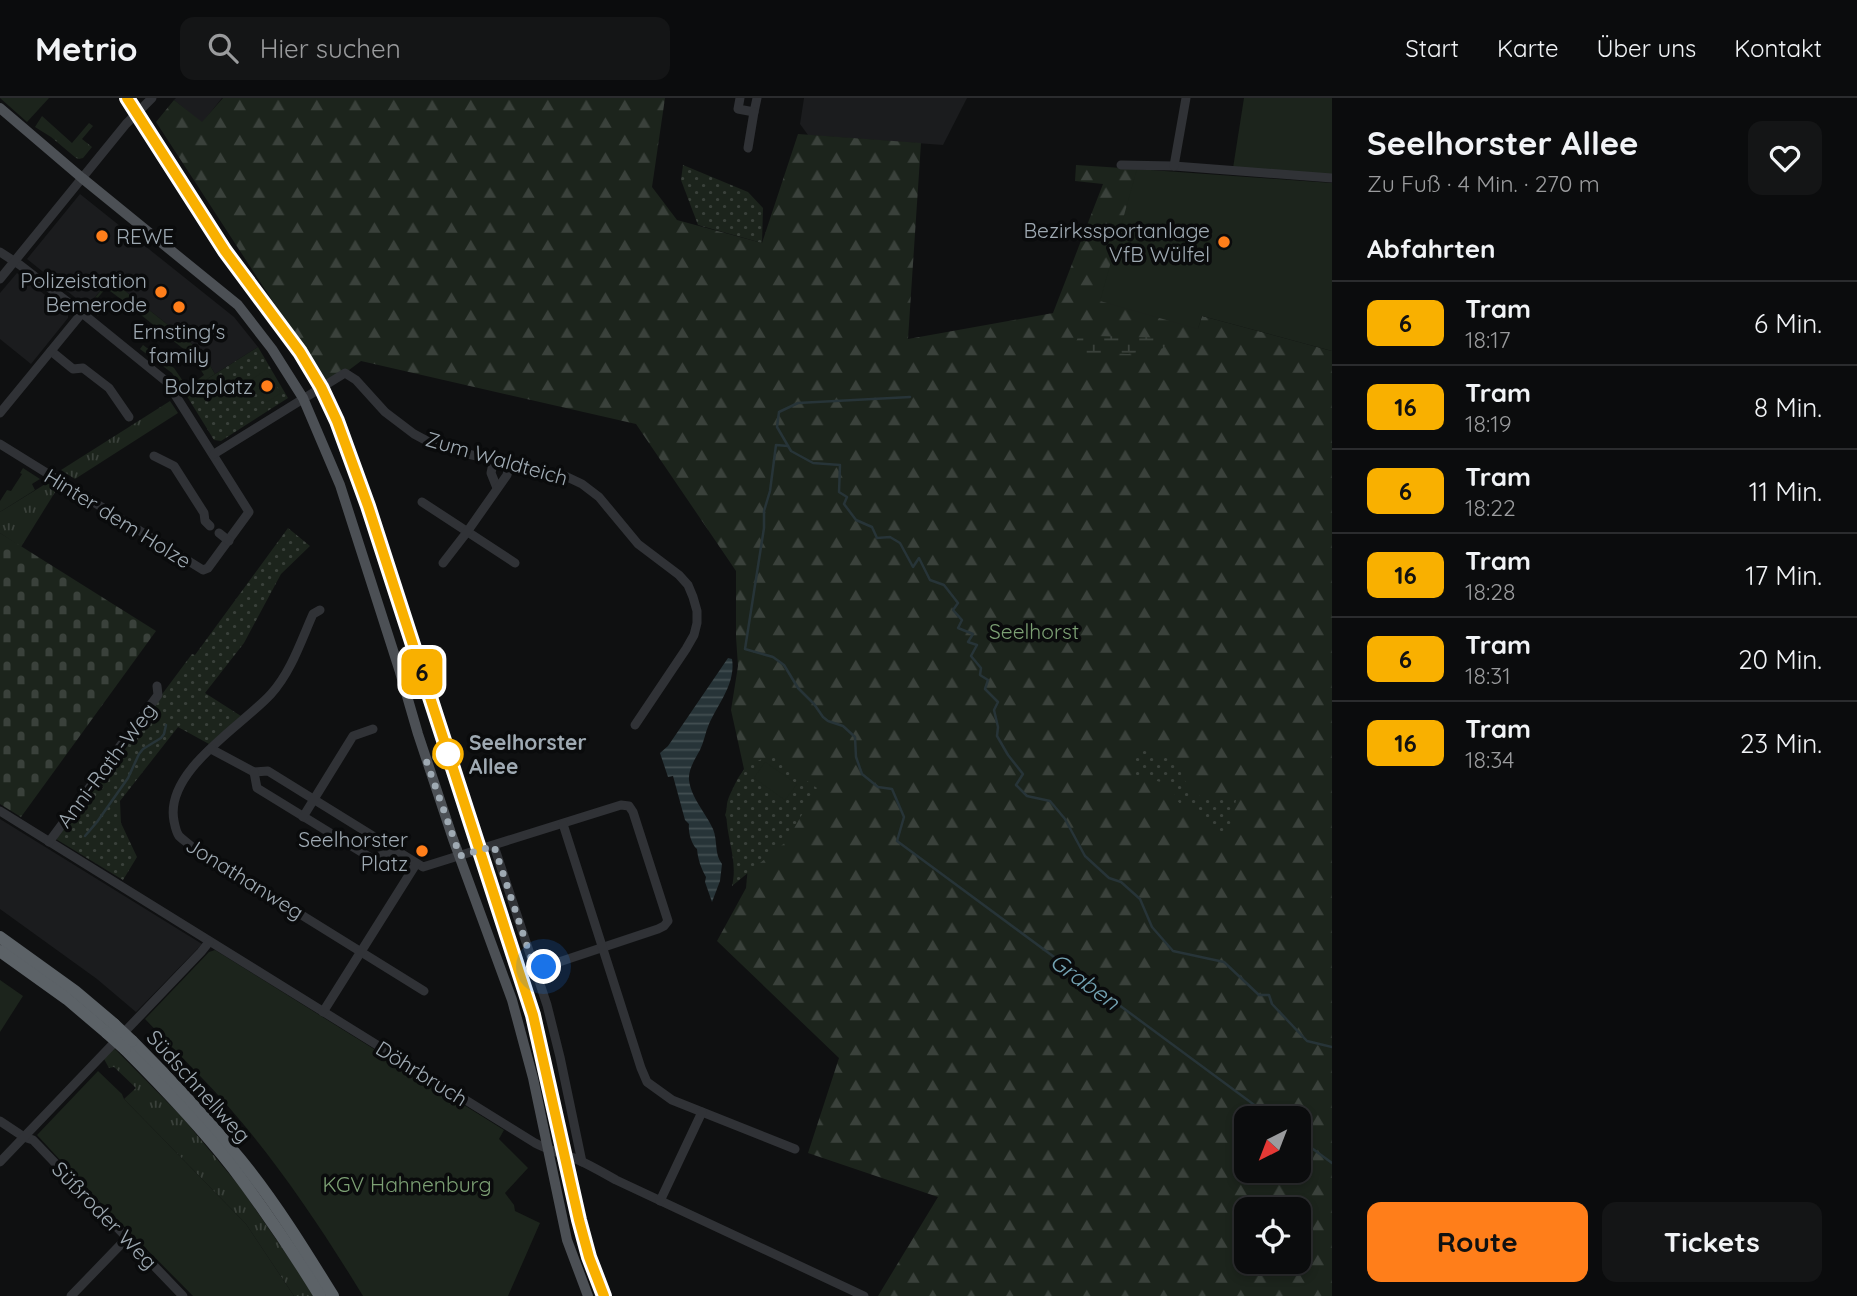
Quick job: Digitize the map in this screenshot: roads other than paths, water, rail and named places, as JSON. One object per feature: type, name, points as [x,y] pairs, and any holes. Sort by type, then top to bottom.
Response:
[{"type":"highway","name":"Südschnellweg","points":[[0,937],[75,991],[185,1096],[242,1161],[333,1296]]},
{"type":"highway","name":"Südschnellweg","points":[[0,951],[111,1028]]},
{"type":"highway","name":"Südschnellweg","points":[[129,1045],[232,1166],[320,1296]]},
{"type":"main road","points":[[0,108],[238,305],[272,349],[303,398],[340,485],[418,734],[512,1000],[528,1057],[567,1240],[588,1296]]},
{"type":"street","points":[[0,279],[126,124],[152,98]]},
{"type":"street","points":[[740,98],[738,109],[754,112]]},
{"type":"street","points":[[748,148],[757,98]]},
{"type":"street","points":[[1174,166],[1186,98]]},
{"type":"street","points":[[1121,165],[1174,166],[1332,178]]},
{"type":"street","name":"Hinter dem Holze","points":[[0,252],[82,313],[167,382],[249,512],[208,568],[203,570],[0,444]]},
{"type":"street","points":[[0,414],[82,313]]},
{"type":"street","points":[[51,351],[73,369],[83,368],[93,374],[109,388],[129,416]]},
{"type":"street","name":"Zum Waldteich","points":[[303,398],[345,373],[356,380],[385,412],[414,434],[444,448],[564,475],[599,497],[638,544],[679,575],[688,585],[693,597],[697,623],[694,635],[635,725]]},
{"type":"street","points":[[214,454],[303,398]]},
{"type":"street","name":"Hinter dem Holze","points":[[154,456],[174,466],[210,526]]},
{"type":"street","points":[[494,459],[491,473],[497,488]]},
{"type":"street","points":[[443,563],[507,475],[510,462]]},
{"type":"street","points":[[422,502],[515,564]]},
{"type":"street","name":"Hinter dem Holze","points":[[219,533],[229,541]]},
{"type":"street","points":[[320,610],[313,614],[286,674],[273,693],[211,748],[254,772],[268,771],[422,867],[621,805],[629,806],[633,812],[668,921],[658,929],[535,970]]},
{"type":"street","name":"Anni-Rath-Weg","points":[[49,842],[158,695],[157,686]]},
{"type":"street","points":[[303,817],[353,736],[373,729]]},
{"type":"street","name":"Jonathanweg","points":[[211,748],[192,768],[174,800],[172,815],[178,835],[192,847],[362,951]]},
{"type":"street","points":[[254,772],[257,788],[371,858],[397,852]]},
{"type":"street","name":"Döhrbruch","points":[[0,811],[549,1150],[582,1162],[864,1296]]},
{"type":"street","points":[[564,824],[640,1068],[648,1082],[672,1100],[795,1149]]},
{"type":"street","points":[[494,846],[547,1005],[582,1162]]},
{"type":"street","points":[[323,1012],[416,864]]},
{"type":"street","points":[[0,1162],[209,942]]},
{"type":"street","points":[[362,951],[424,991]]},
{"type":"street","points":[[660,1201],[702,1112]]},
{"type":"street","name":"Süßroder Weg","points":[[0,1121],[33,1140],[183,1296]]},
{"type":"street","points":[[71,1296],[127,1238]]},
{"type":"waterway","points":[[910,397],[798,403],[779,412],[777,427],[791,451],[813,463],[840,465],[839,492],[847,497],[844,504],[856,520],[872,527],[877,538],[890,537],[900,543],[913,567],[919,558],[930,580],[944,585],[958,603],[953,610],[962,620],[958,628],[973,634],[968,642],[977,645],[971,656],[981,668],[980,675],[988,680],[985,689],[998,702],[994,710],[997,736],[1023,774],[1016,785],[1027,796],[1050,801],[1065,819],[1085,856],[1109,878],[1121,882],[1140,899],[1152,927],[1173,951],[1224,962],[1259,995],[1269,995],[1272,1004],[1307,1041],[1332,1047]]},
{"type":"waterway","points":[[788,446],[776,445],[745,649],[773,657],[784,665],[798,688],[823,717],[843,726],[855,737],[856,757],[862,774],[878,787],[892,789],[904,817],[897,841],[1256,1106]]},
{"type":"waterway","points":[[85,836],[128,778],[139,754],[161,738],[166,725]]},
{"type":"waterway","name":"Graben","points":[[1311,1148],[1332,1163]]},
{"type":"tram line","points":[[127,98],[225,251],[300,352],[337,421],[368,506],[533,1015],[579,1220],[604,1296]]},
{"type":"tram line","name":"6","points":[[127,98],[225,251],[300,352],[337,421],[368,506],[533,1015],[579,1220],[604,1296]]},
{"type":"place","name":"REWE","points":[[102,236]]},
{"type":"place","name":"Bezirkssportanlage VfB Wülfel","points":[[1224,242]]},
{"type":"place","name":"Polizeistation Bemerode","points":[[161,292]]},
{"type":"place","name":"Ernsting's family","points":[[179,307]]},
{"type":"place","name":"Bolzplatz","points":[[267,386]]},
{"type":"place","name":"Seelhorster Allee","points":[[448,754]]},
{"type":"place","name":"Seelhorster Platz","points":[[422,851]]},
{"type":"park label","name":"Seelhorst","points":[[1034,631]]},
{"type":"park label","name":"KGV Hahnenburg","points":[[407,1184]]}]
